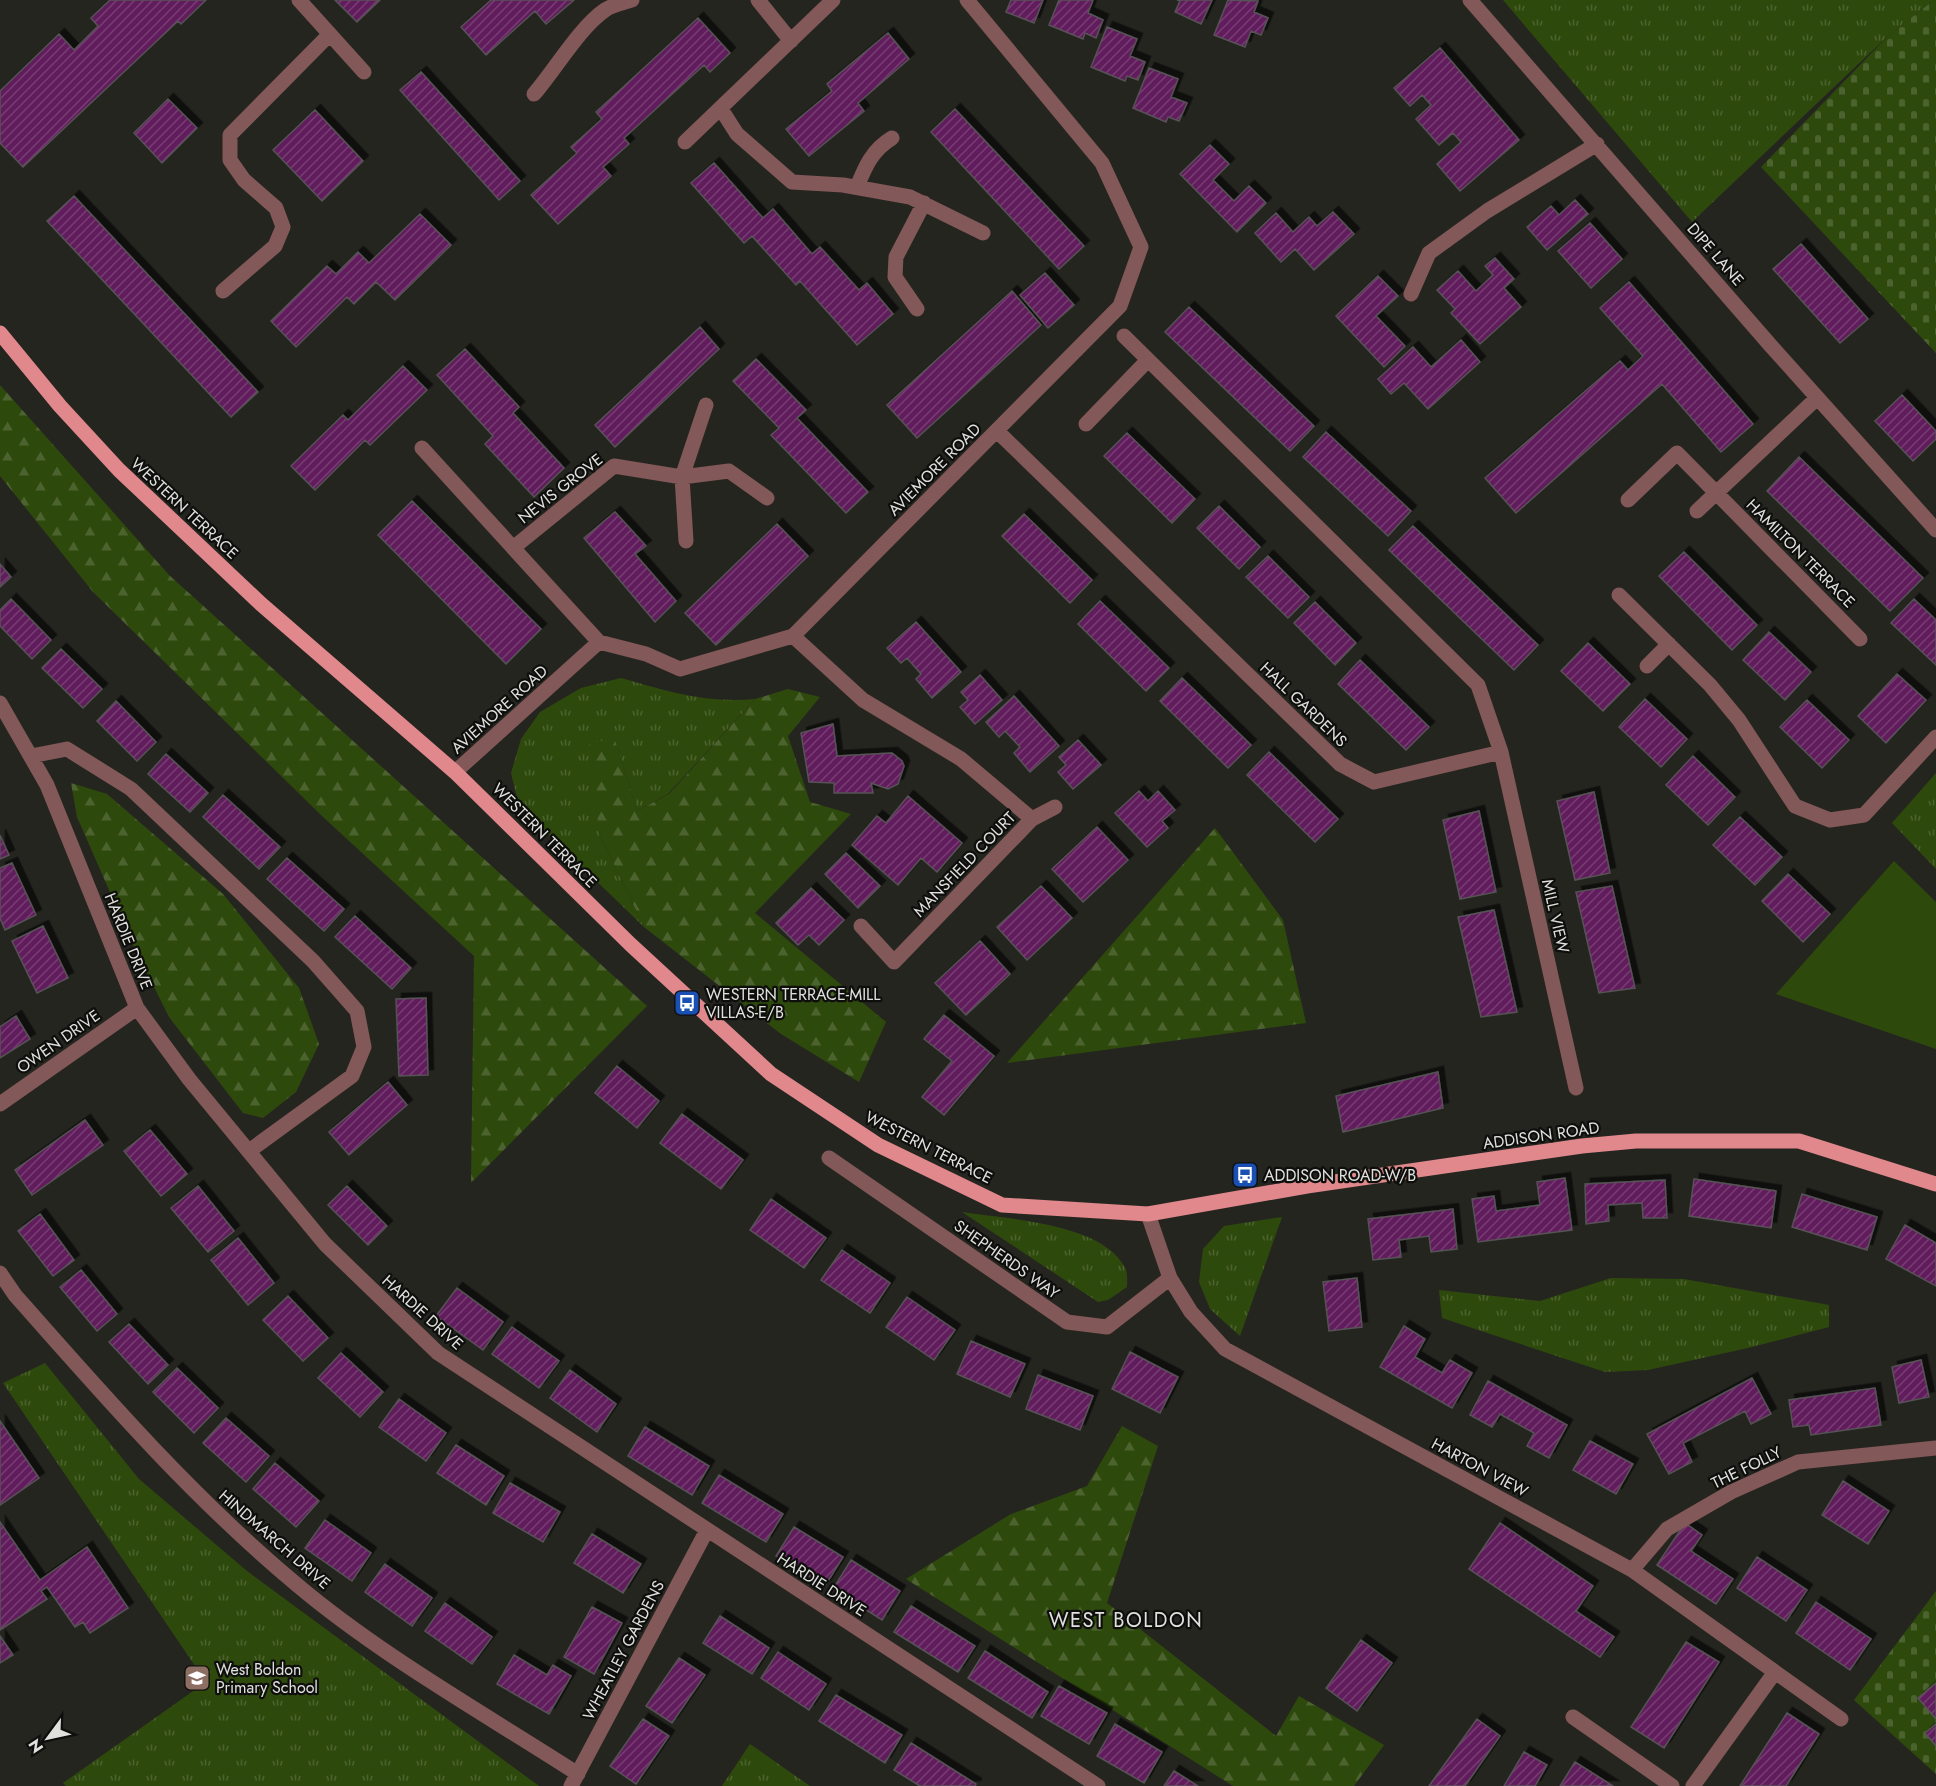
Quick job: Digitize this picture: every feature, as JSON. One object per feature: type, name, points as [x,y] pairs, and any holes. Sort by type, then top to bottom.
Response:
[{"type":"main road","name":"WESTERN TERRACE","points":[[0,333],[60,406],[119,470],[261,604],[455,772],[630,944],[771,1074],[878,1144],[1002,1205],[1148,1214]]},
{"type":"main road","name":"ADDISON ROAD","points":[[1148,1214],[1306,1186],[1582,1146],[1636,1141],[1799,1141],[1936,1184]]},
{"type":"street","points":[[299,0],[364,72]]},
{"type":"street","points":[[534,94],[582,32],[606,10],[632,0]]},
{"type":"street","points":[[758,0],[790,41]]},
{"type":"street","points":[[685,142],[721,110],[833,0]]},
{"type":"street","name":"AVIEMORE ROAD","points":[[455,772],[599,642],[646,654],[680,669],[793,636],[1120,306],[1142,247],[1102,163],[967,0]]},
{"type":"street","name":"DIPE LANE","points":[[1470,0],[1817,398],[1936,530]]},
{"type":"street","points":[[223,291],[275,246],[283,227],[276,208],[244,180],[230,160],[230,135],[330,34]]},
{"type":"street","points":[[721,110],[737,134],[792,182],[858,188],[910,197],[982,233]]},
{"type":"street","points":[[858,188],[866,164],[880,145],[892,138]]},
{"type":"street","points":[[1411,294],[1429,253],[1487,211],[1597,144]]},
{"type":"street","points":[[917,309],[895,277],[896,257],[924,203]]},
{"type":"street","points":[[1124,336],[1478,685],[1501,752]]},
{"type":"street","points":[[1086,424],[1148,360]]},
{"type":"street","points":[[1697,511],[1817,398]]},
{"type":"street","points":[[686,540],[682,477],[706,405]]},
{"type":"street","name":"HALL GARDENS","points":[[997,431],[1340,764],[1374,782],[1501,752]]},
{"type":"street","points":[[422,448],[599,642]]},
{"type":"street","name":"HAMILTON TERRACE","points":[[1628,500],[1677,453],[1860,639]]},
{"type":"street","name":"NEVIS GROVE","points":[[513,548],[614,466],[682,477],[729,471],[767,498]]},
{"type":"street","points":[[1619,595],[1710,685],[1739,720],[1795,806],[1830,820],[1864,815],[1936,737]]},
{"type":"street","name":"MANSFIELD COURT","points":[[793,636],[863,700],[961,759],[1032,819],[894,962],[861,926]]},
{"type":"street","points":[[1647,666],[1669,644]]},
{"type":"street","name":"HARDIE DRIVE","points":[[0,703],[47,785],[136,1008],[189,1079],[325,1244],[438,1353],[1098,1786]]},
{"type":"street","points":[[31,756],[67,749],[132,789],[313,961],[357,1011],[364,1047],[352,1076],[249,1151]]},
{"type":"street","name":"MILL VIEW","points":[[1501,752],[1576,1088]]},
{"type":"street","points":[[1032,819],[1055,807]]},
{"type":"street","name":"OWEN DRIVE","points":[[0,1104],[136,1008]]},
{"type":"street","name":"SHEPHERDS WAY","points":[[829,1158],[1067,1322],[1107,1327],[1170,1278]]},
{"type":"street","name":"HARTON VIEW","points":[[1148,1214],[1170,1278],[1191,1312],[1225,1349],[1632,1570],[1841,1719]]},
{"type":"street","name":"HINDMARCH DRIVE","points":[[0,1273],[15,1295],[144,1440],[296,1585],[364,1636],[574,1780]]},
{"type":"street","name":"THE FOLLY","points":[[1632,1570],[1667,1529],[1731,1492],[1798,1462],[1936,1448]]},
{"type":"street","name":"WHEATLEY GARDENS","points":[[574,1780],[707,1530]]},
{"type":"street","points":[[1693,1786],[1775,1672]]},
{"type":"street","points":[[1573,1717],[1672,1786]]},
{"type":"green space","points":[[1503,0],[1934,0],[1889,35],[1692,222]]},
{"type":"green space","points":[[1936,0],[1936,353],[1761,167],[1889,35]]},
{"type":"green space","points":[[0,385],[169,575],[647,1006],[471,1183],[474,956],[322,816],[93,592],[0,476]]},
{"type":"green space","points":[[621,678],[671,692],[704,698],[755,699],[668,794],[637,811],[615,740],[599,833],[644,927],[519,806],[511,773],[521,739],[540,712],[581,688]]},
{"type":"green space","points":[[788,689],[820,697],[788,736],[810,802],[851,814],[755,913],[886,1022],[859,1082],[781,1034],[644,927],[599,833],[589,742],[615,740],[637,811],[669,794],[755,699]]},
{"type":"green space","points":[[1936,773],[1936,869],[1892,823]]},
{"type":"green space","points":[[71,783],[107,794],[223,894],[299,988],[319,1044],[296,1092],[263,1118],[243,1113],[169,1017],[135,949],[77,817]]},
{"type":"green space","points":[[1215,828],[1283,920],[1306,1023],[1007,1063]]},
{"type":"green space","points":[[1894,861],[1936,902],[1936,1049],[1776,994]]},
{"type":"green space","points":[[962,1212],[1052,1226],[1076,1232],[1097,1241],[1114,1253],[1125,1268],[1127,1287],[1108,1300],[1098,1302]]},
{"type":"green space","points":[[1282,1217],[1240,1336],[1210,1309],[1199,1282],[1203,1249],[1224,1226]]},
{"type":"green space","points":[[1611,1278],[1684,1279],[1829,1305],[1829,1327],[1648,1370],[1605,1372],[1442,1318],[1439,1290],[1540,1301]]},
{"type":"green space","points":[[45,1363],[139,1479],[247,1571],[539,1786],[66,1786],[63,1783],[206,1682],[3,1383]]},
{"type":"green space","points":[[1122,1426],[1158,1446],[1107,1603],[1276,1736],[1299,1696],[1384,1745],[1354,1786],[1233,1786],[906,1579],[1011,1514],[1087,1486]]},
{"type":"green space","points":[[1936,1591],[1936,1774],[1854,1700]]},
{"type":"green space","points":[[750,1744],[810,1786],[722,1786]]},
{"type":"building","points":[[110,0],[206,0],[181,24],[178,21],[23,167],[0,143],[0,91],[59,34],[74,50],[98,26],[91,18]]},
{"type":"building","points":[[335,0],[380,0],[357,22]]},
{"type":"building","points":[[491,0],[574,0],[546,24],[535,11],[486,55],[461,27]]},
{"type":"building","points":[[1011,0],[1043,0],[1034,23],[1006,12]]},
{"type":"building","points":[[1059,0],[1093,0],[1088,13],[1103,20],[1096,38],[1085,33],[1083,39],[1049,25]]},
{"type":"building","points":[[1177,0],[1212,0],[1201,24],[1175,12],[1180,1]]},
{"type":"building","points":[[1228,0],[1258,1],[1254,12],[1268,18],[1261,35],[1251,31],[1245,47],[1214,35]]},
{"type":"building","points":[[698,18],[730,53],[710,72],[704,65],[624,138],[629,144],[603,167],[611,176],[558,224],[531,195],[577,153],[571,147],[602,119],[596,112]]},
{"type":"building","points":[[1107,27],[1137,39],[1130,56],[1145,62],[1138,80],[1127,76],[1125,81],[1091,67]]},
{"type":"building","points":[[888,33],[909,59],[858,103],[864,111],[809,156],[786,129],[832,91],[827,84]]},
{"type":"building","points":[[1440,48],[1519,140],[1460,191],[1437,164],[1461,142],[1453,133],[1439,145],[1416,119],[1431,105],[1422,95],[1410,106],[1394,88]]},
{"type":"building","points":[[1149,68],[1178,79],[1171,97],[1187,103],[1179,121],[1168,117],[1166,122],[1133,108]]},
{"type":"building","points":[[421,72],[520,181],[499,200],[400,90]]},
{"type":"building","points":[[168,99],[197,128],[162,163],[134,133]]},
{"type":"building","points":[[955,109],[1084,246],[1059,269],[931,132]]},
{"type":"building","points":[[315,110],[363,161],[322,201],[273,150]]},
{"type":"building","points":[[1210,145],[1229,164],[1213,180],[1234,201],[1249,186],[1266,203],[1237,232],[1180,174]]},
{"type":"building","points":[[714,163],[763,218],[773,209],[812,254],[820,247],[859,290],[867,283],[893,314],[857,345],[800,281],[796,285],[752,236],[744,243],[691,183]]},
{"type":"building","points":[[74,196],[258,392],[231,417],[47,221]]},
{"type":"building","points":[[1575,200],[1588,214],[1547,250],[1527,227],[1551,206],[1559,215]]},
{"type":"building","points":[[1333,212],[1354,234],[1314,270],[1295,249],[1281,262],[1255,233],[1276,213],[1293,232],[1309,217],[1317,226]]},
{"type":"building","points":[[420,214],[451,245],[395,300],[376,282],[354,304],[347,297],[296,347],[271,321],[327,266],[336,274],[358,252],[369,263]]},
{"type":"building","points":[[1590,223],[1622,259],[1591,288],[1558,251]]},
{"type":"building","points":[[1801,244],[1868,319],[1840,343],[1773,269]]},
{"type":"building","points":[[1495,258],[1514,279],[1504,288],[1521,307],[1480,344],[1451,313],[1455,309],[1437,290],[1458,271],[1476,291],[1493,275],[1485,266]]},
{"type":"building","points":[[1045,273],[1074,305],[1048,328],[1020,295]]},
{"type":"building","points":[[1378,276],[1398,296],[1376,316],[1405,346],[1384,367],[1336,316]]},
{"type":"building","points":[[1629,282],[1753,424],[1721,452],[1662,384],[1516,513],[1485,478],[1620,361],[1628,370],[1643,356],[1600,308]]},
{"type":"building","points":[[1012,291],[1041,325],[917,438],[887,405]]},
{"type":"building","points":[[1189,307],[1314,426],[1290,451],[1165,332]]},
{"type":"building","points":[[700,327],[719,349],[615,447],[595,425]]},
{"type":"building","points":[[1461,340],[1480,362],[1428,409],[1404,383],[1391,394],[1378,379],[1413,347],[1431,367]]},
{"type":"building","points":[[465,349],[519,407],[513,413],[564,468],[534,497],[485,444],[493,436],[437,375]]},
{"type":"building","points":[[756,359],[806,410],[797,418],[868,492],[846,513],[771,435],[779,428],[733,381]]},
{"type":"building","points":[[403,366],[427,390],[370,445],[365,440],[315,490],[291,466],[343,415],[348,420]]},
{"type":"building","points":[[1902,395],[1936,431],[1936,439],[1913,461],[1875,421]]},
{"type":"building","points":[[1326,432],[1411,511],[1388,536],[1303,457]]},
{"type":"building","points":[[1127,433],[1195,499],[1172,523],[1104,456]]},
{"type":"building","points":[[1799,457],[1923,578],[1890,611],[1767,491]]},
{"type":"building","points":[[412,501],[541,629],[506,664],[378,535]]},
{"type":"building","points":[[1219,506],[1260,547],[1239,569],[1197,528]]},
{"type":"building","points":[[615,512],[646,546],[635,554],[676,601],[655,622],[584,538]]},
{"type":"building","points":[[1024,514],[1092,580],[1070,603],[1002,536]]},
{"type":"building","points":[[777,524],[808,556],[716,645],[685,613]]},
{"type":"building","points":[[1413,526],[1538,645],[1514,670],[1389,550]]},
{"type":"building","points":[[1684,552],[1757,625],[1732,650],[1659,576]]},
{"type":"building","points":[[1268,556],[1309,597],[1288,618],[1246,577]]},
{"type":"building","points":[[0,564],[11,577],[0,587]]},
{"type":"building","points":[[11,599],[51,640],[32,659],[0,626],[0,610]]},
{"type":"building","points":[[1914,599],[1936,620],[1936,665],[1891,623]]},
{"type":"building","points":[[1100,601],[1169,668],[1146,691],[1078,624]]},
{"type":"building","points":[[1315,602],[1356,643],[1335,665],[1294,623]]},
{"type":"building","points":[[916,622],[961,672],[932,698],[916,679],[921,674],[907,658],[901,663],[887,648]]},
{"type":"building","points":[[1769,632],[1811,672],[1785,700],[1743,660]]},
{"type":"building","points":[[1588,643],[1630,684],[1603,711],[1561,671]]},
{"type":"building","points":[[61,649],[102,689],[83,708],[42,668]]},
{"type":"building","points":[[1360,660],[1429,727],[1406,750],[1338,684]]},
{"type":"building","points":[[1897,674],[1926,700],[1886,743],[1858,716]]},
{"type":"building","points":[[980,675],[1002,700],[975,724],[960,707],[968,700],[961,692]]},
{"type":"building","points":[[1182,678],[1251,745],[1228,768],[1160,701]]},
{"type":"building","points":[[1014,696],[1059,746],[1030,772],[1014,753],[1020,747],[1005,731],[999,737],[986,722]]},
{"type":"building","points":[[1645,699],[1687,739],[1661,767],[1619,727]]},
{"type":"building","points":[[1807,700],[1849,740],[1822,768],[1780,727]]},
{"type":"building","points":[[116,701],[156,742],[137,761],[97,721]]},
{"type":"building","points":[[833,724],[837,756],[892,753],[902,761],[904,766],[898,784],[888,789],[871,783],[873,793],[834,793],[834,783],[809,782],[801,733]]},
{"type":"building","points":[[1078,740],[1101,765],[1073,789],[1058,772],[1066,765],[1059,757]]},
{"type":"building","points":[[1269,752],[1338,819],[1315,842],[1247,775]]},
{"type":"building","points":[[166,754],[208,793],[190,812],[148,774]]},
{"type":"building","points":[[1693,756],[1735,797],[1708,825],[1666,785]]},
{"type":"building","points":[[1139,791],[1148,801],[1158,791],[1175,810],[1162,821],[1168,828],[1147,847],[1115,813]]},
{"type":"building","points":[[1594,792],[1610,873],[1575,880],[1557,801]]},
{"type":"building","points":[[223,795],[280,847],[259,869],[203,817]]},
{"type":"building","points":[[908,796],[962,843],[937,872],[921,858],[898,885],[852,845],[877,816],[886,823]]},
{"type":"building","points":[[1479,811],[1496,892],[1460,899],[1443,820]]},
{"type":"building","points":[[1740,817],[1782,857],[1755,885],[1713,845]]},
{"type":"building","points":[[1097,827],[1128,860],[1083,902],[1052,869]]},
{"type":"building","points":[[0,835],[9,855],[0,859]]},
{"type":"building","points":[[846,853],[880,886],[858,908],[825,874]]},
{"type":"building","points":[[287,858],[344,909],[324,931],[267,879]]},
{"type":"building","points":[[12,863],[36,915],[5,930],[0,918],[0,868]]},
{"type":"building","points":[[1788,874],[1830,914],[1803,942],[1762,901]]},
{"type":"building","points":[[1041,886],[1072,918],[1027,960],[997,927]]},
{"type":"building","points":[[1612,886],[1635,988],[1599,993],[1576,892]]},
{"type":"building","points":[[811,888],[844,920],[819,945],[809,935],[798,945],[776,923]]},
{"type":"building","points":[[1494,910],[1517,1012],[1481,1017],[1458,917]]},
{"type":"building","points":[[355,916],[411,968],[392,989],[335,937]]},
{"type":"building","points":[[43,926],[68,978],[37,993],[12,941]]},
{"type":"building","points":[[980,941],[1010,974],[966,1015],[935,983]]},
{"type":"building","points":[[426,998],[428,1075],[399,1076],[396,999]]},
{"type":"building","points":[[944,1015],[994,1056],[944,1115],[922,1097],[952,1061],[924,1039]]},
{"type":"building","points":[[16,1016],[30,1039],[0,1058],[0,1027]]},
{"type":"building","points":[[617,1066],[659,1101],[637,1128],[595,1093]]},
{"type":"building","points":[[1438,1072],[1443,1108],[1343,1132],[1336,1096]]},
{"type":"building","points":[[388,1082],[407,1105],[349,1155],[329,1132]]},
{"type":"building","points":[[682,1114],[743,1160],[721,1189],[660,1143]]},
{"type":"building","points":[[85,1120],[103,1145],[32,1195],[15,1170]]},
{"type":"building","points":[[150,1130],[187,1174],[161,1196],[124,1151]]},
{"type":"building","points":[[1565,1178],[1572,1230],[1478,1242],[1472,1199],[1494,1196],[1496,1211],[1540,1205],[1537,1182]]},
{"type":"building","points":[[1694,1179],[1776,1191],[1771,1228],[1689,1216]]},
{"type":"building","points":[[1665,1180],[1667,1218],[1643,1218],[1642,1203],[1608,1205],[1609,1221],[1586,1224],[1585,1184]]},
{"type":"building","points":[[198,1186],[234,1231],[208,1252],[171,1208]]},
{"type":"building","points":[[347,1186],[387,1226],[368,1245],[328,1205]]},
{"type":"building","points":[[1802,1194],[1877,1217],[1867,1250],[1792,1227]]},
{"type":"building","points":[[771,1199],[826,1238],[804,1268],[750,1230]]},
{"type":"building","points":[[1453,1209],[1457,1249],[1431,1252],[1429,1236],[1399,1240],[1401,1257],[1373,1260],[1368,1219]]},
{"type":"building","points":[[40,1214],[74,1260],[53,1276],[18,1231]]},
{"type":"building","points":[[1905,1225],[1936,1243],[1936,1286],[1886,1259]]},
{"type":"building","points":[[238,1238],[274,1283],[248,1305],[211,1260]]},
{"type":"building","points":[[842,1250],[890,1283],[870,1313],[821,1280]]},
{"type":"building","points":[[81,1270],[117,1314],[97,1331],[60,1287]]},
{"type":"building","points":[[1357,1278],[1362,1327],[1329,1331],[1323,1282]]},
{"type":"building","points":[[457,1288],[503,1322],[483,1350],[436,1316]]},
{"type":"building","points":[[288,1296],[328,1338],[303,1361],[263,1320]]},
{"type":"building","points":[[907,1297],[955,1330],[934,1360],[886,1327]]},
{"type":"building","points":[[129,1324],[168,1365],[148,1384],[109,1342]]},
{"type":"building","points":[[1404,1326],[1425,1339],[1415,1357],[1442,1373],[1450,1360],[1472,1373],[1452,1408],[1380,1367]]},
{"type":"building","points":[[512,1327],[559,1361],[539,1388],[492,1354]]},
{"type":"building","points":[[971,1341],[1025,1364],[1010,1397],[957,1374]]},
{"type":"building","points":[[1130,1352],[1178,1377],[1160,1413],[1112,1389]]},
{"type":"building","points":[[341,1353],[383,1392],[360,1417],[318,1378]]},
{"type":"building","points":[[1921,1360],[1929,1397],[1899,1403],[1892,1367]]},
{"type":"building","points":[[177,1368],[218,1408],[194,1433],[153,1392]]},
{"type":"building","points":[[570,1370],[616,1404],[597,1432],[550,1398]]},
{"type":"building","points":[[1038,1375],[1093,1396],[1080,1430],[1026,1409]]},
{"type":"building","points":[[1752,1378],[1771,1414],[1751,1424],[1745,1411],[1683,1443],[1692,1462],[1669,1474],[1647,1434]]},
{"type":"building","points":[[1488,1381],[1567,1425],[1549,1458],[1527,1446],[1534,1433],[1500,1414],[1492,1427],[1470,1415]]},
{"type":"building","points":[[1875,1388],[1881,1425],[1811,1435],[1809,1425],[1793,1427],[1789,1400]]},
{"type":"building","points":[[399,1399],[446,1433],[426,1461],[379,1427]]},
{"type":"building","points":[[226,1418],[269,1456],[246,1482],[203,1443]]},
{"type":"building","points":[[0,1421],[39,1478],[0,1505]]},
{"type":"building","points":[[645,1427],[709,1466],[692,1495],[628,1456]]},
{"type":"building","points":[[1590,1441],[1633,1464],[1616,1494],[1573,1470]]},
{"type":"building","points":[[456,1445],[504,1476],[486,1505],[437,1473]]},
{"type":"building","points":[[275,1463],[319,1501],[296,1527],[253,1489]]},
{"type":"building","points":[[719,1475],[783,1514],[766,1542],[702,1503]]},
{"type":"building","points":[[1843,1481],[1889,1511],[1868,1544],[1822,1515]]},
{"type":"building","points":[[510,1483],[560,1512],[543,1542],[493,1513]]},
{"type":"building","points":[[325,1520],[371,1553],[352,1581],[305,1548]]},
{"type":"building","points":[[0,1522],[40,1580],[87,1547],[128,1608],[90,1633],[83,1622],[75,1627],[47,1587],[41,1591],[47,1599],[0,1630]]},
{"type":"building","points":[[1500,1523],[1593,1586],[1576,1611],[1614,1637],[1600,1657],[1469,1569]]},
{"type":"building","points":[[1685,1523],[1702,1535],[1691,1551],[1733,1579],[1716,1604],[1657,1565]]},
{"type":"building","points":[[794,1527],[843,1557],[825,1586],[776,1556]]},
{"type":"building","points":[[592,1534],[641,1564],[623,1593],[574,1563]]},
{"type":"building","points":[[1757,1557],[1807,1590],[1786,1621],[1737,1588]]},
{"type":"building","points":[[851,1560],[900,1591],[882,1620],[833,1589]]},
{"type":"building","points":[[385,1564],[432,1598],[412,1626],[365,1592]]},
{"type":"building","points":[[1816,1602],[1871,1639],[1850,1670],[1796,1633]]},
{"type":"building","points":[[445,1603],[492,1637],[472,1664],[425,1631]]},
{"type":"building","points":[[911,1606],[975,1646],[958,1672],[894,1632]]},
{"type":"building","points":[[592,1607],[622,1623],[594,1674],[564,1657]]},
{"type":"building","points":[[720,1616],[769,1648],[752,1674],[703,1643]]},
{"type":"building","points":[[0,1636],[13,1655],[0,1663]]},
{"type":"building","points":[[1361,1640],[1392,1663],[1357,1711],[1326,1688]]},
{"type":"building","points":[[1686,1642],[1719,1662],[1664,1748],[1631,1727]]},
{"type":"building","points":[[985,1651],[1048,1692],[1032,1718],[968,1678]]},
{"type":"building","points":[[778,1652],[826,1684],[809,1710],[761,1678]]},
{"type":"building","points":[[514,1655],[547,1675],[553,1665],[571,1676],[549,1714],[497,1684]]},
{"type":"building","points":[[679,1658],[705,1675],[672,1723],[646,1706]]},
{"type":"building","points":[[1936,1683],[1936,1719],[1918,1698]]},
{"type":"building","points":[[1059,1686],[1107,1713],[1089,1744],[1041,1716]]},
{"type":"building","points":[[836,1695],[902,1735],[885,1763],[819,1721]]},
{"type":"building","points":[[1787,1713],[1819,1734],[1786,1786],[1740,1786]]},
{"type":"building","points":[[643,1719],[669,1736],[636,1784],[610,1766]]},
{"type":"building","points":[[1477,1719],[1500,1736],[1465,1786],[1429,1786]]},
{"type":"building","points":[[1115,1724],[1162,1752],[1144,1783],[1097,1756]]},
{"type":"building","points":[[1936,1724],[1936,1746],[1925,1733]]},
{"type":"building","points":[[911,1743],[976,1784],[975,1786],[920,1786],[894,1770]]},
{"type":"building","points":[[1524,1752],[1547,1765],[1535,1786],[1504,1786]]},
{"type":"building","points":[[1575,1762],[1613,1786],[1560,1786]]},
{"type":"building","points":[[1174,1771],[1198,1786],[1164,1786]]},
{"type":"place","name":"WESTERN TERRACE-MILL VILLAS-E/B","points":[[687,1003]]},
{"type":"place","name":"ADDISON ROAD-W/B","points":[[1245,1175]]},
{"type":"place","name":"West Boldon Primary School","points":[[197,1678]]},
{"type":"district","name":"WEST BOLDON","points":[[1126,1620]]}]
